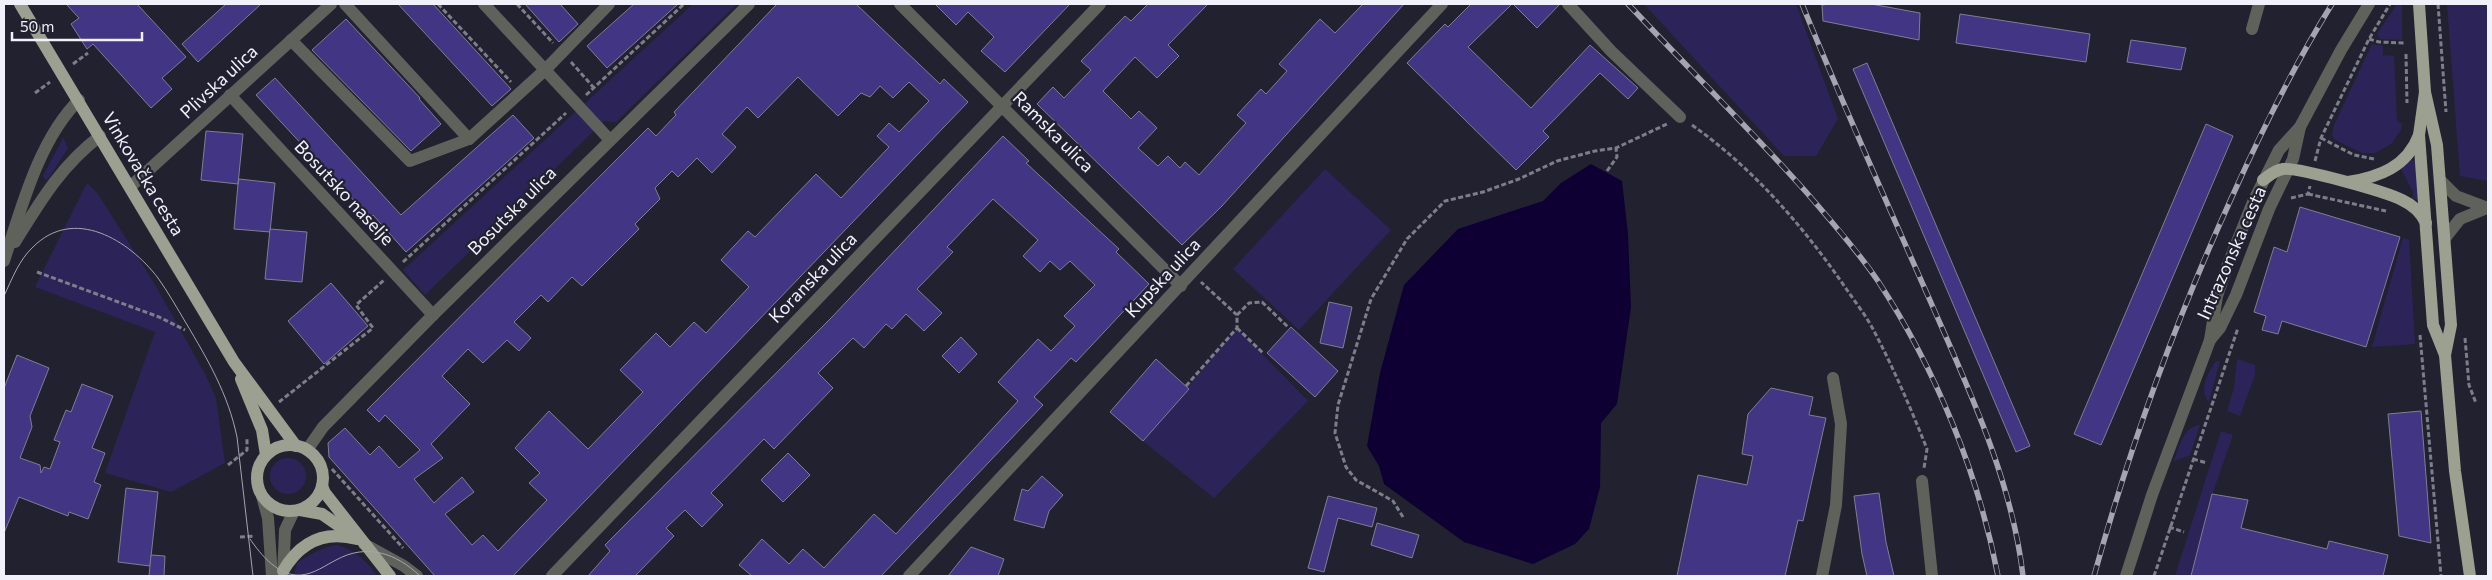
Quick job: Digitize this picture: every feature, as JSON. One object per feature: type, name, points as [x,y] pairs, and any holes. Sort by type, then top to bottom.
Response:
[{"type":"main road","name":"Vinkovačka cesta","points":[[20,4],[234,362],[301,448]]},
{"type":"main road","points":[[2419,4],[2425,92],[2435,129],[2445,238],[2451,325],[2445,355],[2455,471],[2470,576]]},
{"type":"main road","points":[[2425,92],[2419,135],[2433,325],[2445,355]]},
{"type":"main road","points":[[2348,182],[2373,177],[2392,169],[2410,152],[2419,135]]},
{"type":"main road","points":[[2264,180],[2277,171],[2289,169],[2348,182],[2402,200],[2418,211],[2426,223]]},
{"type":"main road","name":"Vinkovačka cesta","points":[[234,362],[265,440],[266,455]]},
{"type":"main road","points":[[360,541],[322,514],[272,506],[262,496],[257,480],[261,462],[266,455],[280,447],[301,448],[320,465],[322,486],[325,493],[360,541],[390,576]]},
{"type":"main road","points":[[297,510],[314,500],[322,486]]},
{"type":"main road","points":[[279,575],[297,552],[318,538],[336,536],[360,541]]},
{"type":"street","name":"Plivska ulica","points":[[130,187],[331,4]]},
{"type":"street","points":[[346,4],[469,139]]},
{"type":"street","points":[[484,4],[609,139]]},
{"type":"street","points":[[291,40],[410,161],[469,139],[545,70],[608,4]]},
{"type":"street","name":"Bosutska ulica","points":[[301,448],[609,139],[749,4]]},
{"type":"street","name":"Ramska ulica","points":[[900,4],[1181,286]]},
{"type":"street","name":"Koranska ulica","points":[[552,576],[1100,4]]},
{"type":"street","name":"Kupska ulica","points":[[909,576],[1442,4]]},
{"type":"street","points":[[1568,4],[1611,50],[1680,117]]},
{"type":"street","points":[[2252,29],[2259,4]]},
{"type":"street","name":"Intrazonska cesta","points":[[2210,340],[2220,328],[2228,312],[2266,217],[2289,169],[2300,127],[2340,50],[2369,4]]},
{"type":"street","name":"Bosutsko naselje","points":[[230,95],[433,315]]},
{"type":"street","points":[[4,261],[39,163],[58,124],[79,100]]},
{"type":"street","name":"Intrazonska cesta","points":[[2210,340],[2216,296],[2264,180],[2282,143],[2300,127]]},
{"type":"street","points":[[4,261],[60,172],[78,153],[100,136]]},
{"type":"street","points":[[2440,181],[2456,196],[2488,208]]},
{"type":"street","points":[[2445,238],[2460,219],[2488,208]]},
{"type":"street","points":[[2126,576],[2152,495],[2210,340]]},
{"type":"street","points":[[1822,576],[1836,505],[1841,424],[1833,378]]},
{"type":"street","points":[[1922,481],[1932,576]]},
{"type":"street","points":[[262,496],[279,575]]},
{"type":"street","points":[[279,575],[285,530],[297,510]]},
{"type":"street","points":[[360,541],[404,566],[417,576]]},
{"type":"path","points":[[438,4],[520,92]]},
{"type":"path","points":[[270,409],[373,328],[356,305],[684,4]]},
{"type":"path","points":[[2438,4],[2447,119]]},
{"type":"path","points":[[2406,38],[2405,86],[2408,113]]},
{"type":"path","points":[[2370,39],[2379,42],[2406,43]]},
{"type":"path","points":[[1403,517],[1393,501],[1356,480],[1346,467],[1335,433],[1338,405],[1370,299],[1407,239],[1445,201],[1483,192],[1557,161],[1595,151],[1616,148],[1680,117],[1721,146],[1776,198],[1824,257],[1874,330],[1927,448],[1922,481]]},
{"type":"path","points":[[2321,138],[2354,155],[2377,160]]},
{"type":"path","points":[[1607,171],[1617,157],[1616,148]]},
{"type":"path","points":[[2308,194],[2388,211]]},
{"type":"path","points":[[37,272],[159,317],[185,330]]},
{"type":"path","points":[[1192,273],[1237,315],[1238,328],[1263,353]]},
{"type":"path","points":[[1237,315],[1249,303],[1262,302],[1288,327]]},
{"type":"path","points":[[2420,327],[2441,576]]},
{"type":"path","points":[[1186,386],[1238,328]]},
{"type":"path","points":[[2154,576],[2169,527],[2232,348]]},
{"type":"path","points":[[228,465],[247,450],[247,428],[257,419]]},
{"type":"path","points":[[2193,459],[2207,464]]},
{"type":"path","points":[[332,469],[410,555]]},
{"type":"path","points":[[2169,527],[2184,532]]},
{"type":"shaded area","points":[[693,4],[737,4],[616,122],[604,121],[425,295],[403,270]]},
{"type":"shaded area","points":[[1644,4],[1796,4],[1838,119],[1816,156],[1784,156]]},
{"type":"shaded area","points":[[2397,4],[2402,4],[2402,40],[2380,39],[2377,34]]},
{"type":"shaded area","points":[[2447,4],[2488,4],[2488,181],[2460,176]]},
{"type":"shaded area","points":[[2372,44],[2383,46],[2383,55],[2394,56],[2397,121],[2402,124],[2401,130],[2391,144],[2375,153],[2362,153],[2335,140],[2332,135],[2334,125]]},
{"type":"shaded area","points":[[63,138],[68,148],[48,179],[45,180],[43,176]]},
{"type":"shaded area","points":[[2411,159],[2416,162],[2420,197],[2417,200],[2413,198],[2413,192],[2401,169]]},
{"type":"shaded area","points":[[1591,164],[1622,181],[1628,234],[1631,307],[1617,404],[1601,423],[1600,487],[1589,529],[1575,544],[1533,564],[1464,542],[1384,484],[1379,466],[1367,446],[1380,373],[1404,285],[1458,229],[1543,201],[1561,183]]},
{"type":"shaded area","points":[[1325,169],[1391,230],[1299,330],[1233,269]]},
{"type":"shaded area","points":[[87,183],[98,194],[154,283],[205,374],[216,398],[225,463],[171,492],[105,473],[155,332],[35,287]]},
{"type":"shaded area","points":[[2403,238],[2409,240],[2415,344],[2372,347]]},
{"type":"shaded area","points":[[1237,328],[1308,401],[1214,498],[1143,441]]},
{"type":"shaded area","points":[[2237,359],[2255,365],[2255,375],[2240,416],[2227,411],[2234,388]]},
{"type":"shaded area","points":[[2216,361],[2220,361],[2209,402],[2204,392],[2204,387],[2207,376]]},
{"type":"shaded area","points":[[2200,425],[2190,455],[2174,461],[2182,439],[2189,430]]},
{"type":"shaded area","points":[[2221,431],[2233,435],[2212,495],[2191,576],[2175,576]]},
{"type":"shaded area","points":[[288,458],[295,459],[301,463],[305,469],[305,483],[301,489],[295,493],[288,494],[281,493],[275,489],[271,483],[270,476],[271,469],[275,463],[281,459]]},
{"type":"shaded area","points":[[337,545],[360,557],[377,576],[294,576],[297,563],[316,552]]},
{"type":"building","points":[[66,4],[137,4],[186,57],[162,78],[172,89],[151,108],[93,44],[87,49],[71,24],[79,18]]},
{"type":"building","points":[[226,4],[261,4],[198,62],[182,44]]},
{"type":"building","points":[[398,4],[433,4],[511,89],[492,106]]},
{"type":"building","points":[[525,4],[560,4],[578,24],[559,42]]},
{"type":"building","points":[[634,4],[678,4],[607,68],[587,46]]},
{"type":"building","points":[[777,4],[856,4],[940,84],[944,79],[968,102],[513,576],[435,576],[329,457],[328,443],[345,428],[370,455],[379,446],[399,468],[420,450],[385,415],[379,422],[367,410],[648,128],[656,136],[676,115],[674,112]],"holes":[[[798,77],[838,116],[861,93],[870,97],[880,86],[893,98],[909,82],[929,101],[899,132],[889,123],[877,136],[889,147],[841,198],[816,174],[755,237],[748,231],[721,260],[749,287],[706,333],[694,322],[670,347],[656,333],[620,370],[643,392],[588,449],[549,411],[515,448],[540,473],[529,483],[547,500],[498,551],[483,535],[472,545],[445,514],[474,492],[462,477],[434,503],[414,479],[443,458],[431,444],[470,404],[442,376],[468,349],[483,363],[507,340],[519,351],[531,338],[514,322],[541,295],[548,302],[572,277],[582,286],[639,229],[635,224],[660,199],[655,188],[672,171],[678,177],[697,158],[712,173],[736,147],[722,134],[747,107],[758,118]]]},
{"type":"building","points":[[935,4],[1070,4],[1005,72],[981,51],[994,37],[968,12],[956,25]]},
{"type":"building","points":[[1148,4],[1208,4],[1168,45],[1179,56],[1157,78],[1135,57],[1103,91],[1131,119],[1139,111],[1157,128],[1138,148],[1158,166],[1168,156],[1180,168],[1185,162],[1199,175],[1246,123],[1237,115],[1261,89],[1266,94],[1287,71],[1279,64],[1320,19],[1335,33],[1363,4],[1404,4],[1222,206],[1182,245],[1037,104],[1053,87],[1064,98],[1091,70],[1081,61],[1125,16],[1131,21]]},
{"type":"building","points":[[1471,4],[1512,4],[1468,47],[1531,108],[1590,45],[1638,88],[1628,99],[1600,73],[1543,131],[1549,137],[1516,170],[1407,63],[1445,24],[1448,27]]},
{"type":"building","points":[[1513,4],[1560,4],[1537,28]]},
{"type":"building","points":[[1871,4],[1920,13],[1919,40],[1823,21],[1822,5]]},
{"type":"building","points":[[1960,14],[2090,34],[2086,62],[1956,43]]},
{"type":"building","points":[[346,19],[420,98],[441,124],[411,151],[312,50]]},
{"type":"building","points":[[2131,40],[2186,48],[2181,70],[2127,62]]},
{"type":"building","points":[[1867,63],[2030,446],[2016,452],[1853,69]]},
{"type":"building","points":[[275,78],[401,215],[513,115],[534,138],[406,252],[373,215],[370,218],[256,95]]},
{"type":"building","points":[[2206,124],[2233,136],[2101,445],[2074,434]]},
{"type":"building","points":[[206,131],[243,134],[238,184],[201,180]]},
{"type":"building","points":[[1003,136],[1029,161],[1026,163],[1119,249],[1116,252],[1149,284],[1076,362],[1071,358],[1034,397],[1043,405],[881,576],[752,576],[739,565],[762,539],[789,564],[803,549],[824,568],[874,514],[896,534],[1018,401],[998,382],[1038,339],[1051,351],[1075,326],[1064,316],[1095,285],[1070,261],[1060,270],[1050,261],[1040,272],[1023,256],[1038,240],[993,199],[947,247],[953,252],[917,289],[942,313],[924,331],[906,314],[892,329],[886,324],[864,348],[853,338],[818,373],[833,388],[774,449],[764,439],[711,493],[723,505],[702,527],[685,510],[666,528],[674,536],[635,576],[588,576],[610,551],[605,545],[832,317]]},
{"type":"building","points":[[239,179],[275,183],[270,232],[234,229]]},
{"type":"building","points":[[2300,207],[2400,237],[2366,347],[2282,321],[2278,334],[2262,330],[2266,316],[2254,312],[2274,247],[2287,252]]},
{"type":"building","points":[[270,229],[307,232],[302,282],[265,279]]},
{"type":"building","points":[[331,283],[368,326],[324,364],[288,321]]},
{"type":"building","points":[[1329,302],[1352,307],[1343,348],[1320,343]]},
{"type":"building","points":[[1291,327],[1338,371],[1315,397],[1267,353]]},
{"type":"building","points":[[961,337],[977,354],[959,373],[942,356]]},
{"type":"building","points":[[17,355],[49,368],[30,416],[32,427],[20,458],[40,465],[41,473],[44,467],[50,469],[60,442],[54,440],[66,410],[71,412],[82,384],[113,396],[92,448],[105,453],[94,482],[101,485],[88,519],[69,512],[68,516],[19,497],[4,533],[4,388]]},
{"type":"building","points":[[1156,359],[1189,389],[1143,441],[1110,412]]},
{"type":"building","points":[[1771,388],[1813,397],[1809,415],[1826,418],[1803,521],[1798,520],[1785,576],[1677,576],[1698,475],[1747,485],[1753,456],[1742,454],[1748,414]]},
{"type":"building","points":[[2421,411],[2431,543],[2399,536],[2388,414]]},
{"type":"building","points":[[788,453],[810,475],[783,502],[761,480]]},
{"type":"building","points":[[1042,476],[1063,495],[1049,511],[1044,528],[1014,520],[1022,489],[1028,491]]},
{"type":"building","points":[[126,488],[158,492],[150,566],[118,562]]},
{"type":"building","points":[[1879,493],[1886,542],[1894,576],[1867,576],[1862,554],[1854,496]]},
{"type":"building","points":[[2212,494],[2248,500],[2241,528],[2327,549],[2329,541],[2388,555],[2383,576],[2191,576]]},
{"type":"building","points":[[1328,496],[1377,508],[1372,527],[1338,518],[1324,572],[1308,568]]},
{"type":"building","points":[[1377,523],[1419,535],[1412,558],[1371,545]]},
{"type":"building","points":[[971,547],[1004,559],[998,576],[948,576]]},
{"type":"building","points":[[151,555],[165,556],[164,576],[149,576]]},
{"type":"tram line","points":[[4,296],[16,270],[28,252],[49,235],[66,229],[83,229],[100,233],[132,251],[146,264],[162,283],[194,337],[223,392],[228,406],[237,437],[253,576]]},
{"type":"tram line","points":[[250,539],[271,564],[293,575],[311,573],[348,555],[370,552],[391,556],[401,561],[420,576]]},
{"type":"railway","points":[[1628,4],[1807,193],[1853,247],[1878,281],[1918,350],[1952,423],[1967,460],[1979,499],[1998,576]]},
{"type":"railway","points":[[1802,4],[1975,404],[1988,438],[2009,506],[2023,576]]},
{"type":"railway","points":[[2094,576],[2138,432],[2191,292],[2266,124],[2332,4]]}]
